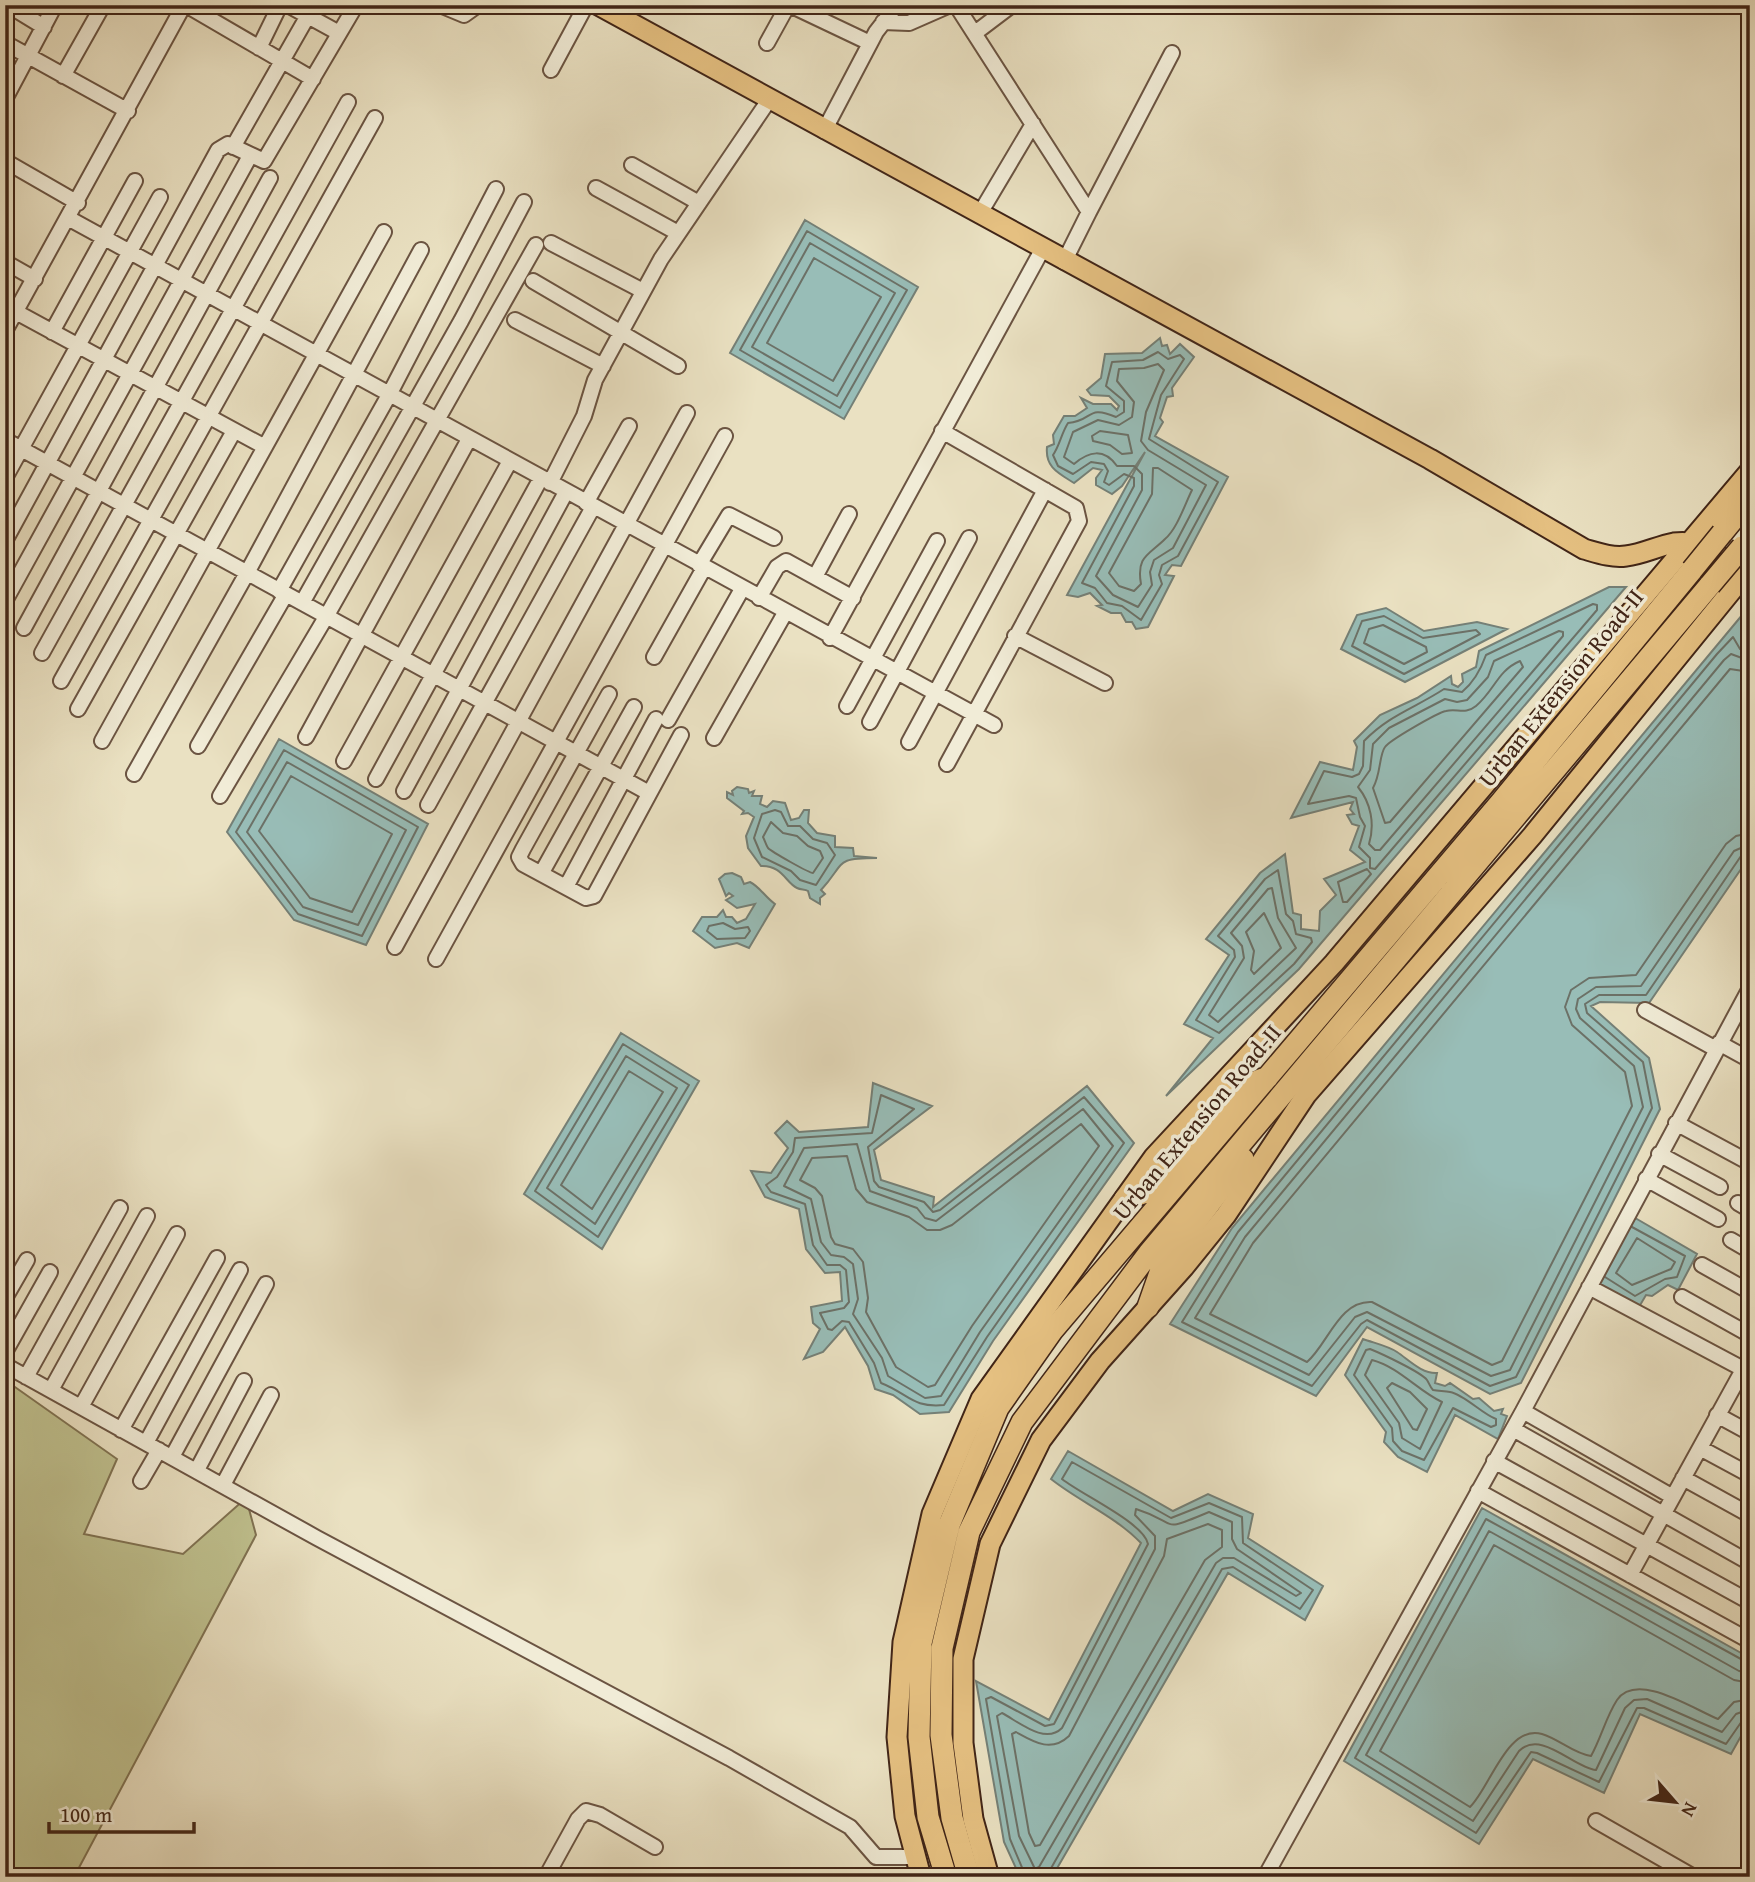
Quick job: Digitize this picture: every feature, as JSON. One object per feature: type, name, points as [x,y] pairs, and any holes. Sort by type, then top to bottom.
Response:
[{"type":"highway","name":"Urban Extension Road-II","points":[[946,1877],[928,1817],[919,1737],[921,1643],[949,1525],[998,1408],[1052,1331],[1270,1076],[1750,499]]},
{"type":"highway","name":"Urban Extension Road-II","points":[[969,1877],[952,1818],[942,1735],[942,1648],[970,1532],[1022,1422],[1149,1252],[1746,542]]},
{"type":"highway","points":[[1125,1199],[1149,1191],[1238,1088],[1270,1076]]},
{"type":"highway","points":[[1148,1307],[1162,1267],[1243,1160],[1252,1127]]},
{"type":"main road","points":[[597,5],[1042,250],[1430,459],[1584,549],[1611,557],[1689,542],[1708,548],[1747,580],[1532,836],[1306,1095],[1226,1215],[1100,1361],[1041,1440],[990,1544],[963,1659],[963,1743],[973,1819],[989,1877]]},
{"type":"main road","points":[[921,1877],[905,1816],[897,1737],[903,1642],[932,1514],[981,1399],[1154,1157],[1335,963],[1750,471]]},
{"type":"street","points":[[8,5],[44,27]]},
{"type":"street","points":[[5,99],[55,5]]},
{"type":"street","points":[[63,76],[103,5]]},
{"type":"street","points":[[5,331],[11,309],[35,279],[185,5],[313,79]]},
{"type":"street","points":[[259,47],[280,5]]},
{"type":"street","points":[[288,5],[311,11],[339,33]]},
{"type":"street","points":[[5,541],[218,150],[225,144],[264,161],[356,5]]},
{"type":"street","points":[[440,5],[464,15],[478,5]]},
{"type":"street","points":[[551,70],[586,5]]},
{"type":"street","points":[[767,43],[789,5],[870,43]]},
{"type":"street","points":[[824,131],[870,43],[897,5]]},
{"type":"street","points":[[883,22],[909,23],[950,5]]},
{"type":"street","points":[[956,5],[1090,212]]},
{"type":"street","points":[[975,33],[1012,5]]},
{"type":"street","points":[[233,147],[311,11]]},
{"type":"street","points":[[5,43],[128,111]]},
{"type":"street","points":[[1064,261],[1172,53]]},
{"type":"street","points":[[376,779],[584,416],[592,388],[643,291],[678,233],[769,100]]},
{"type":"street","points":[[42,653],[348,102]]},
{"type":"street","points":[[61,681],[262,325],[375,118]]},
{"type":"street","points":[[979,215],[1033,124]]},
{"type":"street","points":[[5,601],[250,156]]},
{"type":"street","points":[[5,161],[78,203]]},
{"type":"street","points":[[632,165],[699,203]]},
{"type":"street","points":[[24,628],[270,178]]},
{"type":"street","points":[[52,332],[135,181]]},
{"type":"street","points":[[596,188],[678,233]]},
{"type":"street","points":[[198,746],[389,395],[496,190]]},
{"type":"street","points":[[5,478],[160,197]]},
{"type":"street","points":[[302,604],[413,408],[524,202]]},
{"type":"street","points":[[68,218],[830,638],[994,725]]},
{"type":"street","points":[[102,741],[384,232]]},
{"type":"street","points":[[219,796],[327,617],[437,421],[544,244],[643,291]]},
{"type":"street","points":[[134,774],[247,573],[421,250]]},
{"type":"street","points":[[830,638],[1042,250]]},
{"type":"street","points":[[5,262],[35,279]]},
{"type":"street","points":[[533,281],[678,366]]},
{"type":"street","points":[[11,309],[265,447]]},
{"type":"street","points":[[515,320],[603,366]]},
{"type":"street","points":[[395,947],[687,413]]},
{"type":"street","points":[[428,805],[485,704],[629,426]]},
{"type":"street","points":[[78,709],[234,430]]},
{"type":"street","points":[[943,431],[1076,508],[1079,521],[972,713],[947,764]]},
{"type":"street","points":[[436,959],[725,436]]},
{"type":"street","points":[[306,737],[469,439]]},
{"type":"street","points":[[5,440],[649,793]]},
{"type":"street","points":[[344,761],[510,461]]},
{"type":"street","points":[[909,742],[1045,490]]},
{"type":"street","points":[[404,791],[566,492]]},
{"type":"street","points":[[815,577],[849,514]]},
{"type":"street","points":[[654,657],[729,515],[774,538]]},
{"type":"street","points":[[870,722],[969,538]]},
{"type":"street","points":[[848,706],[937,541]]},
{"type":"street","points":[[759,598],[780,563],[791,563],[853,598]]},
{"type":"street","points":[[566,887],[624,779],[742,589]]},
{"type":"street","points":[[714,738],[785,613]]},
{"type":"street","points":[[1015,636],[1105,683]]},
{"type":"street","points":[[609,694],[519,857],[523,864],[586,898],[594,896],[681,735]]},
{"type":"street","points":[[541,873],[634,707]]},
{"type":"street","points":[[1265,1877],[1523,1411],[1750,988]]},
{"type":"street","points":[[1645,1010],[1750,1060]]},
{"type":"street","points":[[1736,1012],[1750,1020]]},
{"type":"street","points":[[1676,1122],[1750,1163]]},
{"type":"street","points":[[1660,1154],[1720,1187]]},
{"type":"street","points":[[1646,1179],[1718,1219]]},
{"type":"street","points":[[26,1377],[120,1208]]},
{"type":"street","points":[[51,1390],[147,1216]]},
{"type":"street","points":[[81,1408],[177,1234]]},
{"type":"street","points":[[1731,1240],[1750,1251]]},
{"type":"street","points":[[121,1430],[217,1258]]},
{"type":"street","points":[[5,1298],[27,1259]]},
{"type":"street","points":[[1702,1265],[1750,1292]]},
{"type":"street","points":[[159,1450],[240,1270]]},
{"type":"street","points":[[5,1352],[50,1272]]},
{"type":"street","points":[[141,1481],[266,1284]]},
{"type":"street","points":[[1589,1287],[1745,1373],[1717,1415],[1630,1575]]},
{"type":"street","points":[[1682,1297],[1750,1335]]},
{"type":"street","points":[[5,1365],[850,1827],[876,1857],[915,1857]]},
{"type":"street","points":[[197,1471],[244,1381]]},
{"type":"street","points":[[223,1485],[271,1395]]},
{"type":"street","points":[[1523,1411],[1673,1497]]},
{"type":"street","points":[[1717,1415],[1750,1433]]},
{"type":"street","points":[[1513,1429],[1750,1563]]},
{"type":"street","points":[[1700,1448],[1750,1475]]},
{"type":"street","points":[[1494,1461],[1750,1602]]},
{"type":"street","points":[[1683,1478],[1750,1515]]},
{"type":"street","points":[[1479,1491],[1750,1641]]},
{"type":"street","points":[[547,1877],[578,1819],[586,1811],[600,1815],[655,1847]]},
{"type":"street","points":[[1596,1821],[1694,1877]]},
{"type":"green space","points":[[5,1380],[117,1459],[84,1534],[183,1554],[246,1498],[256,1535],[74,1877],[5,1877]]},
{"type":"water","points":[[805,220],[918,287],[844,419],[730,353]]},
{"type":"water","points":[[1160,338],[1162,346],[1167,345],[1170,354],[1180,344],[1194,357],[1172,388],[1173,396],[1167,397],[1160,418],[1163,422],[1155,436],[1228,477],[1181,566],[1172,565],[1165,575],[1174,576],[1148,627],[1136,629],[1132,622],[1126,622],[1121,613],[1111,613],[1097,606],[1102,605],[1090,593],[1078,597],[1067,595],[1145,452],[1122,486],[1112,494],[1096,485],[1096,478],[1102,470],[1093,468],[1074,483],[1058,472],[1050,465],[1047,447],[1054,444],[1053,435],[1064,416],[1075,416],[1087,408],[1081,398],[1093,404],[1111,404],[1117,410],[1119,406],[1109,396],[1091,395],[1087,390],[1101,378],[1105,354],[1142,353]]},
{"type":"water","points":[[1609,587],[1626,587],[1299,969],[1166,1096],[1213,1038],[1184,1024],[1229,955],[1206,939],[1260,873],[1285,854],[1293,913],[1301,915],[1301,929],[1319,931],[1320,911],[1336,895],[1324,879],[1365,862],[1350,850],[1359,826],[1352,824],[1347,815],[1354,814],[1350,809],[1353,802],[1291,818],[1320,762],[1353,770],[1357,747],[1354,741],[1380,715],[1417,698],[1451,676],[1452,684],[1458,687],[1463,682],[1462,674],[1476,667],[1479,651]]},
{"type":"water","points":[[1386,608],[1424,631],[1477,622],[1507,629],[1405,682],[1341,649],[1357,615]]},
{"type":"water","points":[[1743,614],[1748,628],[1744,643],[1750,645],[1750,856],[1649,1003],[1600,1002],[1591,1006],[1649,1058],[1660,1109],[1521,1383],[1490,1394],[1367,1327],[1316,1396],[1170,1324],[1232,1228]]},
{"type":"water","points":[[279,739],[428,824],[366,945],[294,920],[227,832]]},
{"type":"water","points":[[737,787],[748,789],[749,793],[754,791],[752,796],[762,796],[760,804],[767,807],[773,801],[785,803],[791,820],[799,818],[804,810],[809,810],[808,823],[817,833],[835,836],[835,847],[853,848],[854,856],[877,858],[853,859],[842,864],[821,890],[825,894],[820,898],[820,904],[810,898],[808,891],[793,886],[779,871],[761,866],[748,848],[746,836],[754,817],[748,813],[742,814],[744,811],[727,798],[727,792],[733,795],[732,791]]},
{"type":"water","points":[[732,873],[741,877],[744,884],[754,884],[775,904],[749,948],[737,943],[715,948],[693,931],[702,917],[717,917],[723,910],[726,917],[732,917],[737,923],[746,919],[755,904],[737,908],[726,900],[733,896],[729,893],[726,896],[719,879]]},
{"type":"water","points":[[621,1033],[699,1081],[602,1249],[524,1194]]},
{"type":"water","points":[[873,1083],[932,1106],[874,1150],[881,1180],[934,1197],[933,1207],[1087,1086],[1134,1143],[993,1341],[949,1412],[920,1414],[893,1395],[875,1389],[868,1366],[845,1327],[823,1352],[804,1359],[820,1329],[813,1323],[811,1307],[842,1301],[840,1272],[825,1273],[806,1249],[799,1209],[765,1197],[751,1171],[771,1173],[788,1148],[775,1133],[787,1121],[799,1132],[868,1127]]},
{"type":"water","points":[[1630,1215],[1697,1254],[1678,1290],[1668,1285],[1652,1296],[1646,1295],[1639,1307],[1594,1281]]},
{"type":"water","points":[[1363,1339],[1393,1350],[1421,1369],[1437,1373],[1435,1383],[1445,1386],[1450,1383],[1473,1399],[1479,1398],[1494,1411],[1503,1409],[1501,1414],[1507,1416],[1498,1439],[1455,1415],[1427,1472],[1398,1457],[1384,1442],[1386,1432],[1345,1375]]},
{"type":"water","points":[[1068,1451],[1173,1511],[1208,1494],[1253,1514],[1248,1538],[1323,1586],[1305,1620],[1228,1573],[1052,1877],[1020,1877],[1004,1842],[976,1681],[1049,1720],[1141,1543],[1120,1525],[1051,1479]]},
{"type":"water","points":[[1482,1508],[1750,1658],[1750,1720],[1731,1754],[1640,1714],[1604,1793],[1533,1759],[1479,1844],[1344,1761]]}]
